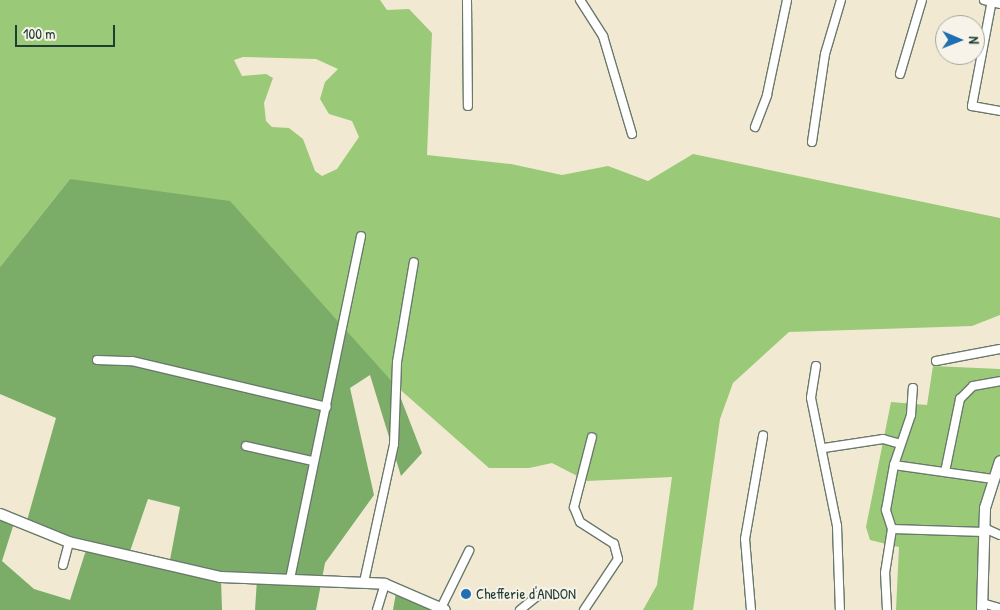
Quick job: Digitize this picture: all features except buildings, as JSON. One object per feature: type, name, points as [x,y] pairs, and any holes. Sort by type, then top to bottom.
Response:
[{"type":"street","points":[[467,0],[468,106]]},
{"type":"street","points":[[580,0],[603,36],[632,134]]},
{"type":"street","points":[[755,127],[767,95],[787,0]]},
{"type":"street","points":[[812,142],[825,54],[841,0]]},
{"type":"street","points":[[900,74],[922,0]]},
{"type":"street","points":[[992,2],[972,106],[1000,111]]},
{"type":"street","points":[[290,579],[312,461],[327,407],[361,236]]},
{"type":"street","points":[[364,582],[394,444],[397,362],[414,262]]},
{"type":"street","points":[[936,360],[1000,349]]},
{"type":"street","points":[[97,360],[132,361],[327,407]]},
{"type":"street","points":[[816,366],[811,398],[824,448],[837,526],[840,610]]},
{"type":"street","points":[[945,472],[960,399],[973,386],[1000,381]]},
{"type":"street","points":[[887,610],[885,573],[892,529],[886,510],[894,465],[911,415],[913,388]]},
{"type":"street","points":[[751,610],[745,540],[763,436]]},
{"type":"street","points":[[584,610],[618,559],[614,544],[580,522],[574,507],[592,437]]},
{"type":"street","points":[[824,448],[883,439],[900,444]]},
{"type":"street","points":[[246,446],[312,461]]},
{"type":"street","points":[[1000,461],[993,478],[984,530],[982,607],[1000,608]]},
{"type":"street","points":[[894,465],[993,478]]},
{"type":"street","points":[[0,514],[69,542],[221,577],[385,584],[443,609],[469,551]]},
{"type":"street","points":[[892,529],[984,530],[1000,535]]},
{"type":"street","points":[[63,565],[69,542]]},
{"type":"street","points":[[376,610],[385,584]]},
{"type":"street","points":[[520,610],[537,596]]},
{"type":"green space","points":[[0,0],[380,0],[387,10],[409,9],[432,33],[427,155],[511,164],[562,175],[608,166],[648,181],[693,154],[1000,218],[1000,315],[972,326],[789,332],[733,383],[720,419],[693,610],[643,610],[657,585],[672,477],[587,481],[552,463],[529,468],[489,468],[396,386],[70,179],[0,267]],"holes":[[[243,57],[316,59],[338,69],[325,82],[320,99],[329,114],[352,121],[359,137],[337,169],[322,176],[315,171],[303,139],[289,128],[272,127],[266,121],[264,103],[273,78],[266,74],[242,76],[234,60]]]},
{"type":"green space","points":[[70,179],[230,201],[396,386],[422,453],[401,476],[370,375],[350,388],[374,495],[325,563],[316,610],[255,610],[257,579],[221,578],[222,610],[0,610],[0,513],[15,520],[2,561],[34,589],[70,600],[87,547],[26,524],[56,418],[0,394],[0,267]],"holes":[[[148,499],[180,507],[169,565],[128,557]]]},
{"type":"green space","points":[[933,366],[1000,369],[1000,461],[985,508],[981,610],[896,610],[899,547],[870,540],[866,527],[891,402],[927,405]]},
{"type":"green space","points":[[397,587],[445,610],[393,610]]},
{"type":"place","name":"Chefferie d'ANDON","points":[[466,594]]}]
